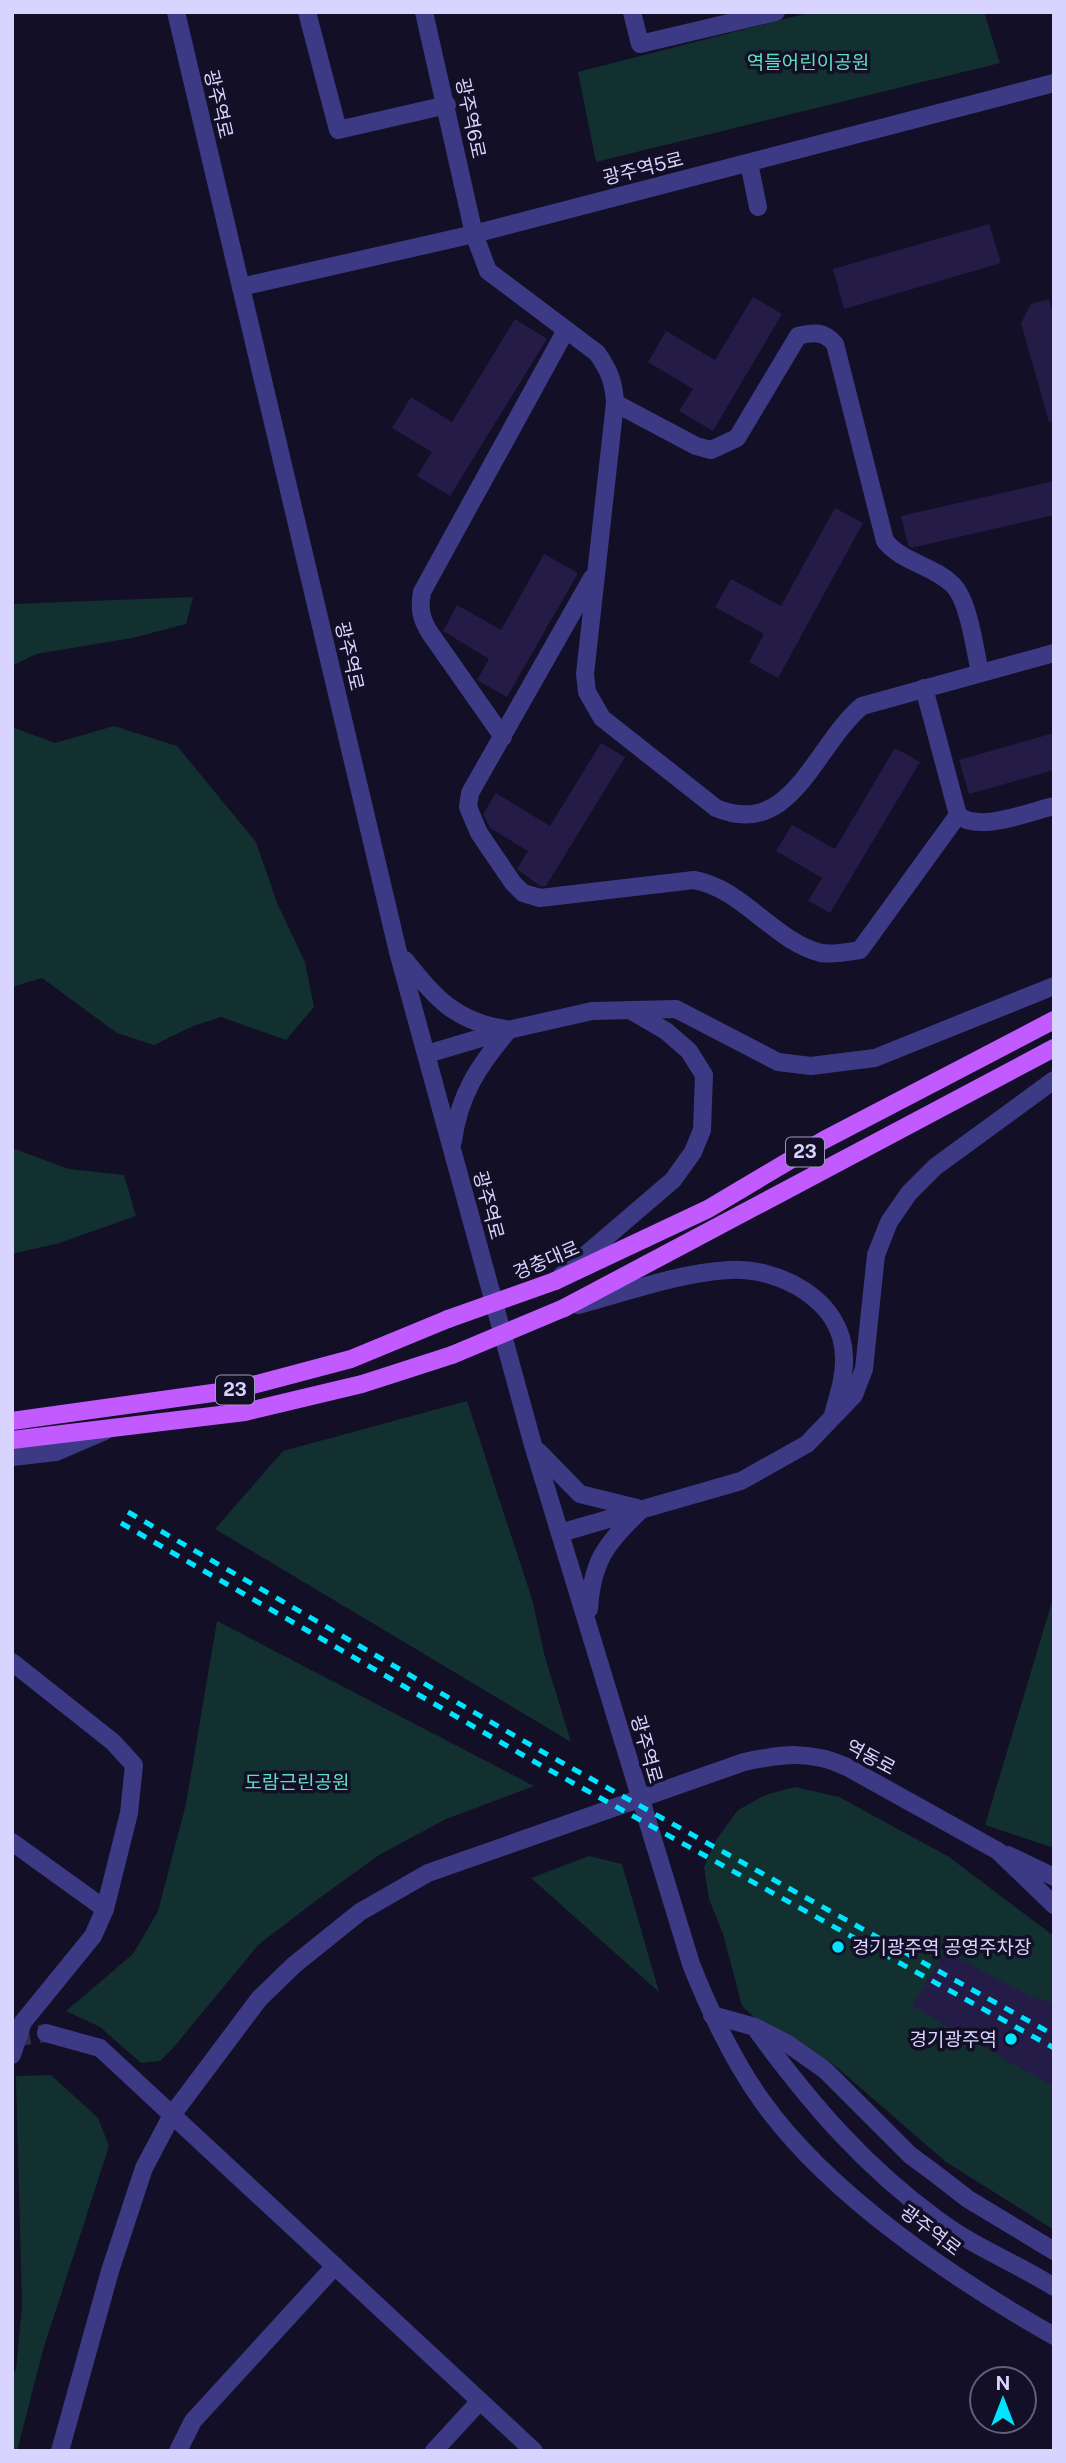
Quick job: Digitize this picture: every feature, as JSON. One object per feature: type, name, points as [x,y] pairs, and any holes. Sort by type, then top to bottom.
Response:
[{"type":"main road","name":"경충대로","points":[[12,1422],[234,1390],[351,1359],[448,1319],[555,1281],[708,1209],[824,1140],[1054,1020]]},
{"type":"main road","name":"23","points":[[12,1440],[245,1412],[362,1384],[452,1355],[564,1308],[1054,1048]]},
{"type":"street","name":"광주역로","points":[[176,12],[398,952],[533,1445],[588,1619],[683,1940],[712,2015],[761,2101],[810,2156],[867,2207],[951,2272],[1050,2335]]},
{"type":"street","points":[[307,12],[338,130],[447,105]]},
{"type":"street","name":"광주역6로","points":[[424,12],[474,234],[488,271],[597,353],[609,369],[614,385],[615,402],[585,674],[592,705],[602,718],[716,808],[735,816],[753,816],[772,811],[788,797],[849,717],[862,706],[1054,653]]},
{"type":"street","points":[[632,12],[640,44],[776,12]]},
{"type":"street","name":"광주역5로","points":[[241,287],[474,234],[1054,83]]},
{"type":"street","points":[[749,163],[758,207]]},
{"type":"street","points":[[503,737],[423,621],[420,606],[422,592],[566,330]]},
{"type":"street","points":[[615,402],[696,446],[711,450],[737,438],[798,336],[814,332],[827,335],[835,344],[885,541],[895,553],[951,583],[961,596],[980,673]]},
{"type":"street","points":[[597,569],[470,793],[468,807],[479,833],[523,893],[540,898],[694,880],[713,883],[803,945],[822,953],[859,950],[958,815]]},
{"type":"street","points":[[924,688],[958,815],[966,821],[979,824],[1054,806]]},
{"type":"street","points":[[398,952],[434,998],[483,1026],[508,1030]]},
{"type":"street","points":[[427,1054],[508,1030],[592,1012],[676,1009],[778,1062],[811,1066],[875,1058],[1054,986]]},
{"type":"street","points":[[555,1281],[673,1180],[693,1152],[702,1130],[704,1075],[689,1051],[674,1037],[629,1010]]},
{"type":"street","points":[[452,1151],[456,1116],[465,1090],[480,1063],[508,1030]]},
{"type":"street","points":[[560,1532],[741,1481],[807,1444],[853,1395],[864,1369],[876,1255],[889,1222],[909,1193],[935,1167],[1054,1080]]},
{"type":"street","points":[[564,1308],[684,1277],[730,1270],[763,1272],[789,1281],[816,1299],[836,1323],[845,1356],[833,1416]]},
{"type":"street","points":[[12,1457],[56,1452],[107,1430]]},
{"type":"street","points":[[533,1445],[580,1494],[643,1509]]},
{"type":"street","points":[[588,1619],[591,1578],[600,1558],[611,1538],[643,1509]]},
{"type":"street","points":[[12,1662],[113,1742],[134,1765],[129,1813],[105,1909],[93,1936],[18,2023],[12,2055]]},
{"type":"street","name":"역동로","points":[[60,2451],[110,2272],[140,2181],[172,2115],[259,2000],[294,1965],[360,1912],[428,1873],[464,1858],[744,1762],[784,1754],[813,1755],[847,1767],[998,1851],[1054,1905]]},
{"type":"street","points":[[12,1842],[105,1909]]},
{"type":"street","points":[[998,1851],[1054,1877]]},
{"type":"street","points":[[712,2015],[755,2027],[788,2044],[825,2070],[910,2155],[968,2199],[1054,2251]]},
{"type":"street","points":[[755,2027],[807,2098],[863,2159],[938,2220],[1054,2287]]},
{"type":"street","points":[[46,2032],[100,2048],[534,2451]]},
{"type":"street","points":[[178,2451],[193,2421],[335,2266]]},
{"type":"street","points":[[434,2451],[480,2401]]},
{"type":"green space","name":"역들어린이공원","points":[[812,12],[984,12],[1000,63],[596,162],[578,72]]},
{"type":"green space","points":[[193,597],[186,624],[132,638],[36,654],[12,666],[12,604]]},
{"type":"green space","points":[[114,726],[177,746],[256,842],[277,903],[305,962],[314,1007],[286,1040],[221,1017],[193,1026],[154,1045],[117,1033],[42,978],[12,987],[12,727],[55,743]]},
{"type":"green space","points":[[12,1148],[69,1169],[124,1175],[136,1216],[59,1243],[12,1254]]},
{"type":"green space","points":[[467,1401],[532,1599],[545,1657],[571,1742],[215,1529],[283,1451]]},
{"type":"green space","points":[[1054,1595],[1054,1848],[985,1825]]},
{"type":"green space","name":"도람근린공원","points":[[217,1621],[534,1786],[446,1819],[379,1855],[258,1945],[174,2047],[160,2061],[141,2063],[100,2027],[66,2011],[133,1954],[158,1911],[186,1804]]},
{"type":"green space","points":[[795,1787],[839,1797],[949,1857],[1054,1936],[1054,2230],[946,2162],[833,2064],[754,2017],[742,2006],[723,1934],[709,1899],[704,1867],[716,1840],[738,1810],[765,1795]]},
{"type":"green space","points":[[589,1856],[622,1864],[659,1992],[531,1878]]},
{"type":"green space","points":[[51,2075],[98,2118],[109,2146],[43,2350],[17,2451],[12,2451],[12,2377],[16,2369],[22,2306],[16,2076]]},
{"type":"building","points":[[989,224],[1001,263],[844,309],[833,269]]},
{"type":"building","points":[[753,297],[782,314],[713,431],[679,411],[693,389],[648,362],[666,331],[715,360]]},
{"type":"building","points":[[1049,299],[1054,317],[1054,421],[1049,422],[1021,323],[1031,304]]},
{"type":"building","points":[[515,319],[547,339],[450,496],[417,476],[432,452],[392,428],[411,397],[452,422]]},
{"type":"building","points":[[1054,481],[1054,515],[911,548],[908,545],[901,516]]},
{"type":"building","points":[[835,508],[863,523],[778,678],[749,662],[764,634],[715,607],[731,579],[781,606]]},
{"type":"building","points":[[544,554],[578,573],[507,697],[477,680],[489,659],[443,631],[457,605],[501,630]]},
{"type":"building","points":[[1054,733],[1054,770],[969,794],[959,760]]},
{"type":"building","points":[[601,743],[625,757],[546,886],[540,886],[517,869],[528,851],[490,828],[483,814],[496,793],[550,826]]},
{"type":"building","points":[[895,748],[920,762],[830,913],[808,901],[822,878],[776,851],[792,825],[835,849]]},
{"type":"building","name":"경기광주역","points":[[945,1951],[1035,1999],[1037,1996],[1054,2005],[1054,2087],[912,2006]]},
{"type":"tunnel","points":[[12,2038],[46,2033]]},
{"type":"railway","points":[[128,1512],[541,1751],[1054,2035]]},
{"type":"railway","points":[[121,1523],[535,1762],[1054,2048]]},
{"type":"place","name":"경기광주역 공영주차장","points":[[838,1947]]},
{"type":"place","name":"경기광주역","points":[[1011,2039]]}]
